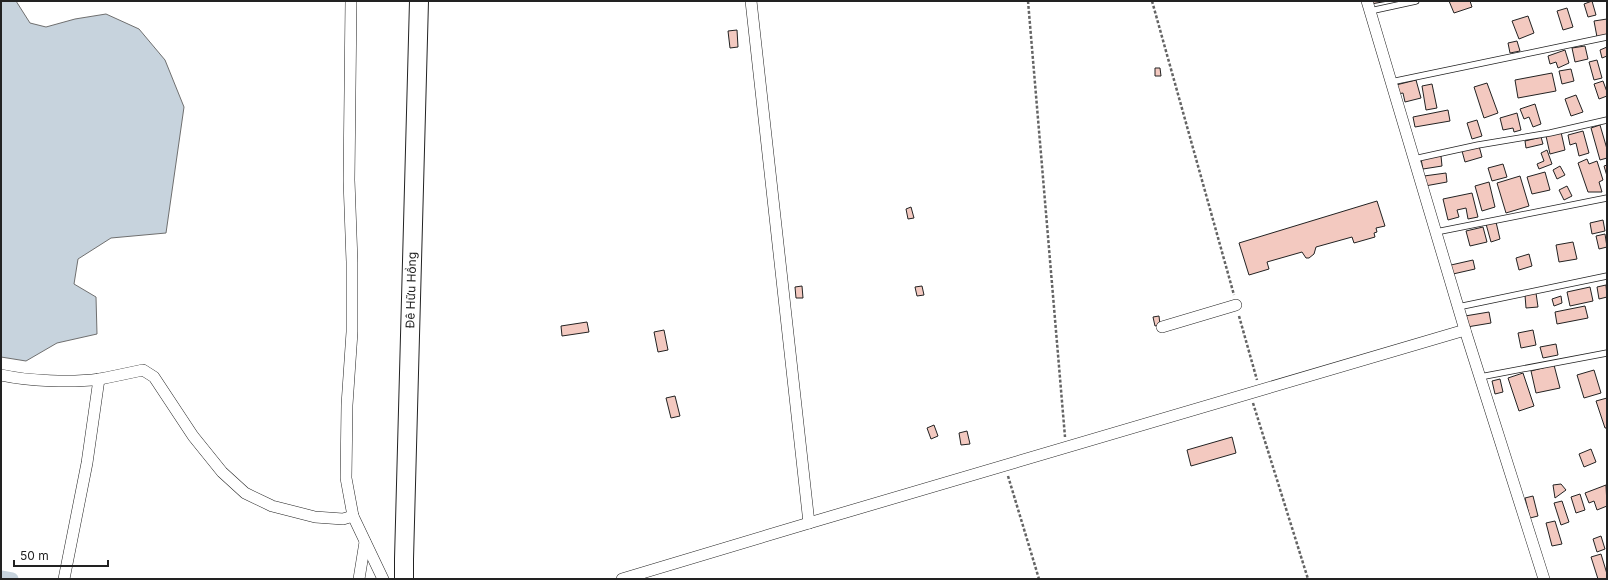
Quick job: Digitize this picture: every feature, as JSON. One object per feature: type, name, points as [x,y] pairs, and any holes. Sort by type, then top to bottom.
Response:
[{"type":"main road","name":"Đê Hữu Hồng","points":[[404,579],[419,1]]},
{"type":"street","points":[[351,1],[349,180],[352,262],[352,332],[346,478],[353,516],[384,579]]},
{"type":"street","points":[[751,1],[809,523]]},
{"type":"street","points":[[1368,6],[1465,330],[1544,579]]},
{"type":"street","points":[[1162,327],[1236,305]]},
{"type":"street","points":[[622,579],[1465,330]]},
{"type":"street","points":[[1,375],[16,378],[59,380],[99,379],[143,370],[154,377],[193,436],[222,472],[245,493],[272,506],[315,517],[343,519],[353,516]]},
{"type":"street","points":[[64,579],[86,463],[99,379]]},
{"type":"street","points":[[359,579],[365,542]]},
{"type":"lane","points":[[1368,6],[1416,1]]},
{"type":"lane","points":[[1391,82],[1607,37]]},
{"type":"lane","points":[[1414,159],[1478,145],[1550,133],[1607,120]]},
{"type":"lane","points":[[1436,232],[1607,198]]},
{"type":"lane","points":[[1458,307],[1607,276]]},
{"type":"lane","points":[[1480,377],[1607,353]]},
{"type":"path","points":[[1028,1],[1066,447]]},
{"type":"path","points":[[1152,1],[1236,305],[1255,392],[1308,579]]},
{"type":"path","points":[[1005,465],[1039,579]]},
{"type":"shaded area","points":[[1,1],[16,1],[30,23],[46,27],[75,19],[106,14],[139,29],[165,60],[184,107],[166,233],[111,238],[78,259],[74,284],[96,297],[97,334],[57,343],[26,361],[1,357]]},
{"type":"building","points":[[1371,1],[1388,1],[1371,4]]},
{"type":"building","points":[[1449,1],[1470,1],[1472,7],[1454,13]]},
{"type":"building","points":[[1592,1],[1596,15],[1588,17],[1584,4]]},
{"type":"building","points":[[1567,8],[1573,27],[1563,30],[1557,11]]},
{"type":"building","points":[[1528,16],[1534,33],[1519,39],[1512,21]]},
{"type":"building","points":[[1607,19],[1607,37],[1597,37],[1594,21]]},
{"type":"building","points":[[737,30],[738,47],[730,48],[728,31]]},
{"type":"building","points":[[1517,41],[1520,51],[1510,53],[1508,43]]},
{"type":"building","points":[[1585,46],[1588,59],[1575,62],[1572,48]]},
{"type":"building","points":[[1607,47],[1607,56],[1602,58],[1600,50]]},
{"type":"building","points":[[1565,50],[1569,63],[1558,68],[1556,62],[1550,64],[1548,56]]},
{"type":"building","points":[[1597,60],[1602,78],[1594,80],[1589,62]]},
{"type":"building","points":[[1155,68],[1160,68],[1161,76],[1155,76]]},
{"type":"building","points":[[1571,69],[1574,81],[1562,84],[1559,71]]},
{"type":"building","points":[[1552,73],[1556,91],[1518,98],[1515,80]]},
{"type":"building","points":[[1416,80],[1421,98],[1405,102],[1403,93],[1398,94],[1396,85]]},
{"type":"building","points":[[1603,81],[1607,96],[1599,99],[1594,84]]},
{"type":"building","points":[[1487,83],[1498,113],[1484,118],[1474,87]]},
{"type":"building","points":[[1432,84],[1437,108],[1426,110],[1422,86]]},
{"type":"building","points":[[1576,95],[1583,112],[1571,116],[1565,99]]},
{"type":"building","points":[[1535,104],[1541,124],[1533,127],[1529,117],[1524,119],[1520,109]]},
{"type":"building","points":[[1448,110],[1450,121],[1415,127],[1413,117]]},
{"type":"building","points":[[1517,113],[1521,130],[1514,132],[1513,128],[1503,130],[1500,118]]},
{"type":"building","points":[[1477,120],[1482,136],[1472,139],[1467,123]]},
{"type":"building","points":[[1600,125],[1607,149],[1607,158],[1600,160],[1591,128]]},
{"type":"building","points":[[1583,131],[1589,153],[1579,156],[1576,143],[1570,145],[1568,135]]},
{"type":"building","points":[[1561,132],[1565,150],[1550,154],[1546,136]]},
{"type":"building","points":[[1541,137],[1543,144],[1526,148],[1525,141]]},
{"type":"building","points":[[1479,146],[1482,157],[1465,162],[1462,151]]},
{"type":"building","points":[[1547,150],[1552,164],[1539,169],[1537,164],[1544,161],[1541,153]]},
{"type":"building","points":[[1441,156],[1442,166],[1423,169],[1421,159]]},
{"type":"building","points":[[1587,159],[1589,164],[1597,161],[1603,180],[1599,182],[1602,192],[1588,192],[1578,163]]},
{"type":"building","points":[[1503,164],[1507,177],[1492,181],[1488,168]]},
{"type":"building","points":[[1607,165],[1607,176],[1604,166]]},
{"type":"building","points":[[1560,166],[1565,175],[1557,179],[1553,170]]},
{"type":"building","points":[[1545,172],[1550,190],[1532,194],[1527,177]]},
{"type":"building","points":[[1446,173],[1447,182],[1425,186],[1424,176]]},
{"type":"building","points":[[1520,176],[1529,206],[1506,213],[1497,183]]},
{"type":"building","points":[[1489,182],[1495,207],[1482,211],[1475,186]]},
{"type":"building","points":[[1567,186],[1572,196],[1564,200],[1559,190]]},
{"type":"building","points":[[1472,193],[1478,217],[1468,219],[1466,208],[1457,210],[1459,217],[1448,220],[1443,199]]},
{"type":"building","points":[[1377,201],[1385,226],[1376,228],[1377,232],[1374,233],[1375,237],[1354,243],[1352,237],[1316,247],[1314,254],[1309,258],[1306,258],[1302,252],[1267,262],[1269,269],[1249,275],[1239,243]]},
{"type":"building","points":[[911,207],[914,218],[908,219],[906,209]]},
{"type":"building","points":[[1603,220],[1605,231],[1592,234],[1590,223]]},
{"type":"building","points":[[1496,222],[1500,239],[1491,242],[1486,224]]},
{"type":"building","points":[[1483,227],[1487,242],[1470,246],[1466,231]]},
{"type":"building","points":[[1605,234],[1607,247],[1599,249],[1596,236]]},
{"type":"building","points":[[1573,242],[1577,259],[1559,262],[1556,245]]},
{"type":"building","points":[[1529,254],[1532,266],[1519,270],[1516,258]]},
{"type":"building","points":[[1473,260],[1475,269],[1453,274],[1451,265]]},
{"type":"building","points":[[1606,285],[1607,297],[1599,299],[1597,287]]},
{"type":"building","points":[[802,286],[803,298],[796,298],[795,287]]},
{"type":"building","points":[[922,286],[924,295],[917,296],[915,287]]},
{"type":"building","points":[[1590,287],[1593,301],[1570,306],[1567,292]]},
{"type":"building","points":[[1536,293],[1538,307],[1526,308],[1525,295]]},
{"type":"building","points":[[1561,296],[1562,303],[1554,306],[1552,299]]},
{"type":"building","points":[[1585,306],[1588,318],[1557,324],[1555,312]]},
{"type":"building","points":[[1489,312],[1491,323],[1467,327],[1465,316]]},
{"type":"building","points":[[1159,316],[1160,325],[1155,326],[1153,317]]},
{"type":"building","points":[[587,322],[589,332],[562,336],[561,326]]},
{"type":"building","points":[[664,330],[668,350],[658,352],[654,332]]},
{"type":"building","points":[[1533,330],[1536,345],[1521,348],[1518,333]]},
{"type":"building","points":[[1556,344],[1558,355],[1543,358],[1540,347]]},
{"type":"building","points":[[1554,365],[1560,388],[1536,393],[1531,371]]},
{"type":"building","points":[[1594,370],[1601,393],[1584,398],[1577,375]]},
{"type":"building","points":[[1523,373],[1534,406],[1519,411],[1508,378]]},
{"type":"building","points":[[1500,379],[1503,392],[1495,394],[1492,381]]},
{"type":"building","points":[[675,396],[680,416],[671,418],[666,398]]},
{"type":"building","points":[[1607,398],[1607,428],[1605,428],[1596,401]]},
{"type":"building","points":[[934,425],[938,436],[931,439],[927,428]]},
{"type":"building","points":[[967,431],[970,444],[961,445],[959,433]]},
{"type":"building","points":[[1232,437],[1236,453],[1191,466],[1187,450]]},
{"type":"building","points":[[1591,449],[1596,462],[1584,467],[1579,454]]},
{"type":"building","points":[[1561,484],[1566,490],[1555,498],[1553,485]]},
{"type":"building","points":[[1606,485],[1607,506],[1597,510],[1594,501],[1589,503],[1585,493]]},
{"type":"building","points":[[1580,494],[1585,510],[1576,513],[1571,497]]},
{"type":"building","points":[[1533,496],[1538,516],[1530,518],[1525,498]]},
{"type":"building","points":[[1562,501],[1569,522],[1561,525],[1554,503]]},
{"type":"building","points":[[1555,521],[1562,544],[1552,546],[1546,523]]},
{"type":"building","points":[[1601,536],[1605,549],[1597,552],[1593,539]]},
{"type":"building","points":[[1601,554],[1607,579],[1598,579],[1591,557]]},
{"type":"waterway","points":[[1,577],[12,579]]}]
